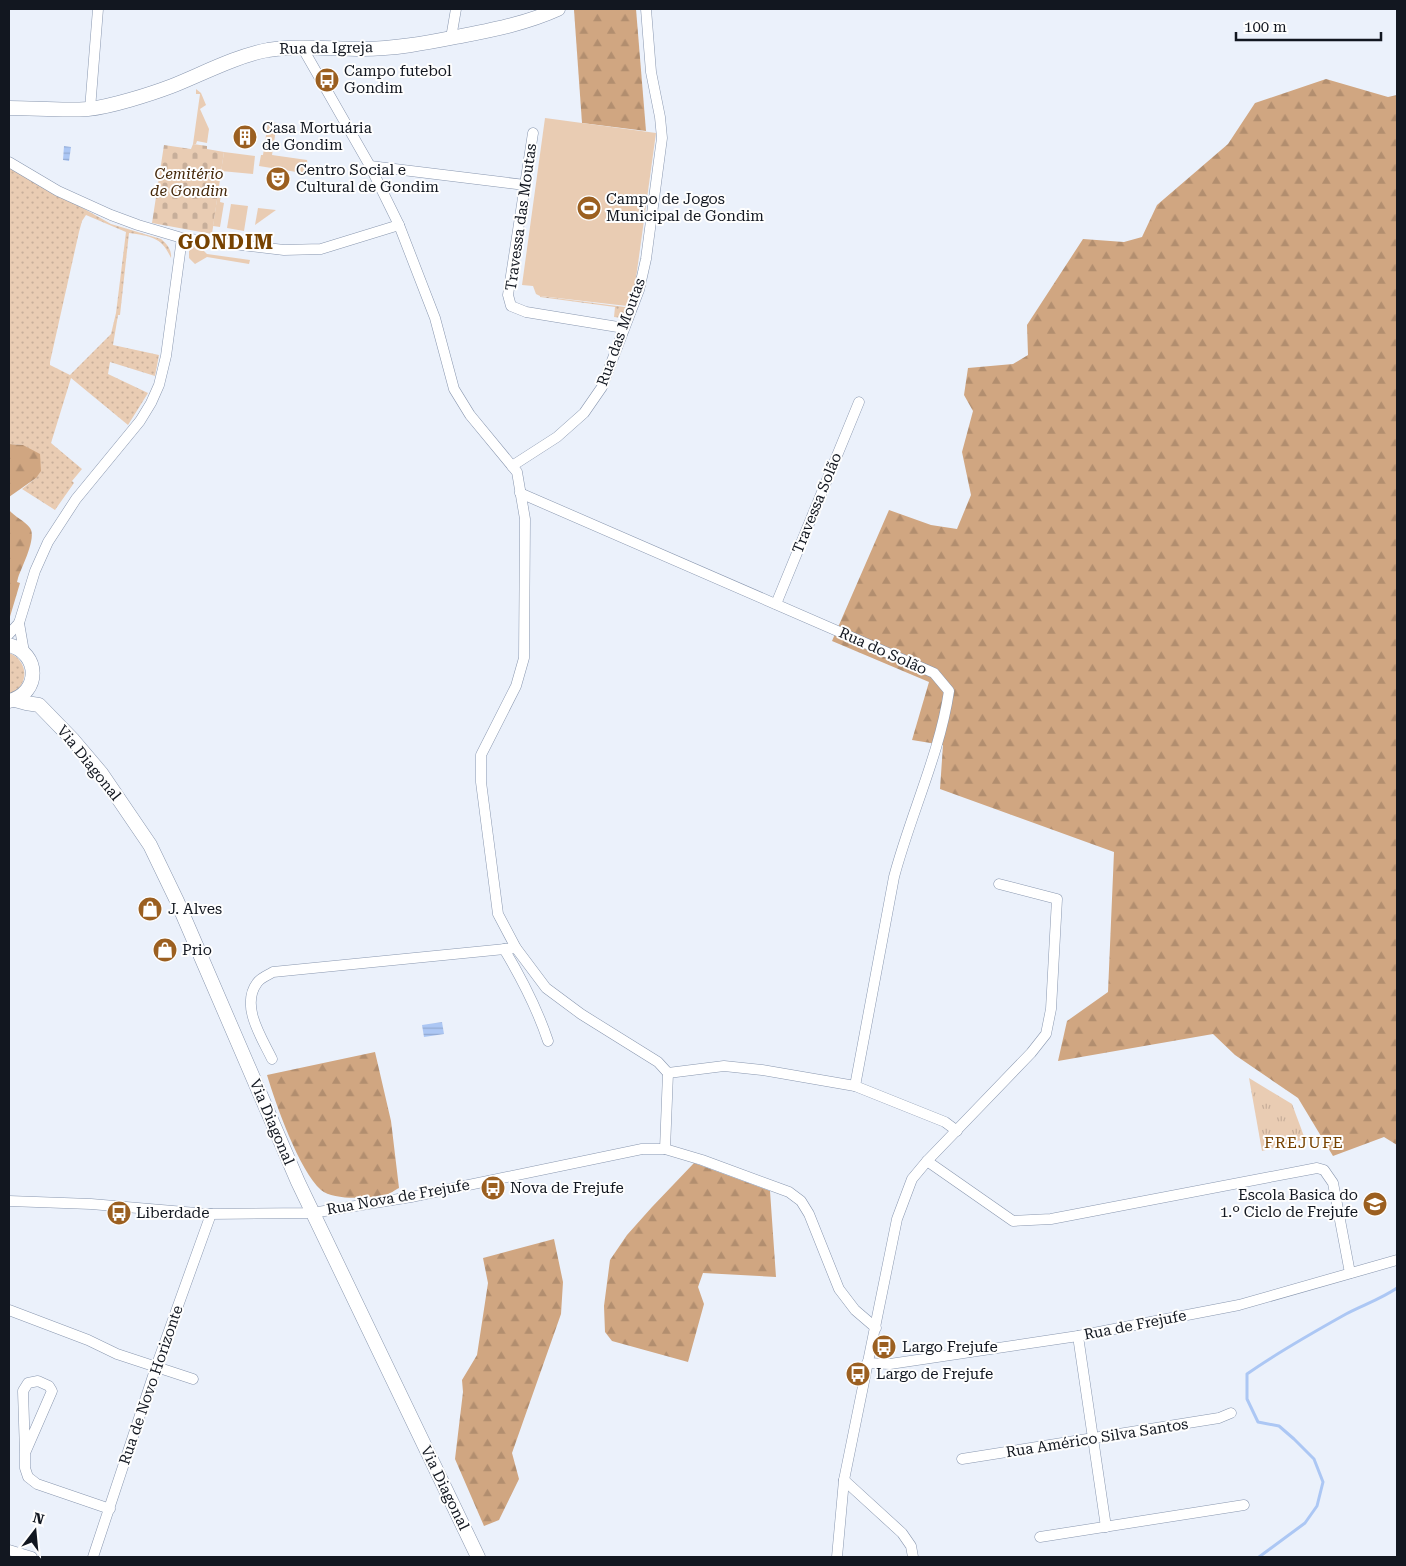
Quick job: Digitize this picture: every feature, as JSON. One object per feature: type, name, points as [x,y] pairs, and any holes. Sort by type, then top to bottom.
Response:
[{"type":"main road","name":"Rua da Igreja","points":[[9,108],[90,109],[172,86],[198,74],[265,51],[302,47],[364,49],[420,44],[535,19],[558,9]]},
{"type":"main road","points":[[9,645],[24,652]]},
{"type":"main road","name":"Via Diagonal","points":[[24,652],[30,660],[33,669],[33,678],[40,705],[101,773],[150,845],[177,900],[312,1212],[478,1557]]},
{"type":"main road","points":[[11,701],[23,695],[30,687],[33,678]]},
{"type":"main road","points":[[11,701],[40,705]]},
{"type":"street","points":[[90,109],[98,9]]},
{"type":"street","points":[[450,38],[456,9]]},
{"type":"street","name":"Rua das Moutas","points":[[512,466],[557,437],[584,413],[602,387],[639,290],[646,259],[662,138],[651,72],[646,9]]},
{"type":"street","points":[[302,47],[370,166],[399,225],[435,318],[454,389],[470,415],[517,472],[525,519],[524,658],[516,686],[482,756],[481,782],[498,914],[516,948],[546,988],[581,1014],[658,1062],[668,1073],[665,1149]]},
{"type":"street","name":"Travessa das Moutas","points":[[533,133],[508,295],[511,306],[526,312],[624,328]]},
{"type":"street","points":[[9,162],[58,192],[111,215],[182,238],[284,250],[321,249],[399,225]]},
{"type":"street","points":[[370,166],[525,185]]},
{"type":"street","points":[[9,634],[19,623],[39,561],[52,534],[76,500],[140,421],[155,394],[164,366],[182,238]]},
{"type":"street","name":"Travessa Solão","points":[[776,604],[859,402]]},
{"type":"street","name":"Rua do Solão","points":[[520,493],[934,673],[948,692],[945,717],[900,852],[894,877],[855,1086]]},
{"type":"street","points":[[19,623],[24,652]]},
{"type":"street","points":[[837,1557],[844,1480],[867,1364],[876,1328],[897,1219],[912,1179],[1031,1053],[1046,1034],[1051,1009],[1056,899],[999,884]]},
{"type":"street","points":[[272,1060],[255,1023],[250,998],[257,982],[273,972],[516,948]]},
{"type":"street","points":[[504,949],[524,981],[548,1041]]},
{"type":"street","points":[[668,1073],[724,1066],[762,1070],[855,1086],[945,1122],[957,1130]]},
{"type":"street","name":"Rua Nova de Frejufe","points":[[9,1201],[91,1204],[211,1214],[312,1212],[411,1197],[642,1149],[665,1149],[789,1192],[800,1201],[809,1214],[839,1289],[855,1310],[876,1328]]},
{"type":"street","points":[[927,1161],[1013,1221],[1051,1219],[1317,1168],[1324,1170],[1333,1183],[1350,1274]]},
{"type":"street","name":"Rua de Novo Horizonte","points":[[93,1557],[156,1367],[211,1214]]},
{"type":"street","name":"Rua de Frejufe","points":[[867,1364],[890,1364],[1078,1336],[1239,1305],[1397,1260]]},
{"type":"street","points":[[9,1310],[88,1340],[117,1354],[193,1379]]},
{"type":"street","points":[[1078,1336],[1106,1527]]},
{"type":"street","points":[[25,1453],[52,1391],[49,1386],[38,1382],[28,1383],[23,1391],[25,1468],[28,1477],[37,1484],[110,1509]]},
{"type":"street","name":"Rua Américo Silva Santos","points":[[962,1458],[1219,1418],[1231,1413]]},
{"type":"street","points":[[844,1480],[902,1533],[911,1546],[913,1557]]},
{"type":"street","points":[[1040,1537],[1244,1505]]},
{"type":"street","points":[[9,1550],[32,1557]]},
{"type":"green space","points":[[636,9],[646,131],[582,123],[574,10]]},
{"type":"green space","points":[[1326,79],[1388,97],[1397,95],[1397,1145],[1384,1137],[1333,1156],[1298,1098],[1235,1055],[1213,1034],[1058,1061],[1067,1021],[1108,992],[1114,852],[940,789],[943,745],[912,740],[929,682],[832,641],[889,510],[931,525],[957,529],[971,495],[962,452],[973,411],[964,395],[968,368],[1013,364],[1028,355],[1027,325],[1083,239],[1124,242],[1142,237],[1157,205],[1228,144],[1255,103]]},
{"type":"green space","points":[[196,89],[201,93],[206,105],[200,109],[209,129],[207,143],[197,141],[196,144],[193,144],[200,94],[196,94]]},
{"type":"green space","name":"Campo de Jogos Municipal de Gondim","points":[[545,118],[656,133],[633,300],[627,306],[540,296],[536,294],[533,286],[522,285]]},
{"type":"green space","points":[[268,122],[277,123],[272,155],[307,160],[309,174],[259,166],[261,155],[263,155]]},
{"type":"green space","name":"Cemitério de Gondim","points":[[193,144],[207,146],[207,149],[224,152],[212,234],[152,223],[164,145],[191,149]]},
{"type":"green space","points":[[224,152],[255,156],[253,174],[221,171]]},
{"type":"green space","points":[[9,168],[111,224],[161,239],[169,247],[171,258],[164,246],[154,239],[129,233],[120,315],[118,315],[113,345],[159,355],[155,376],[110,362],[108,374],[148,393],[128,425],[71,378],[51,443],[82,469],[72,481],[74,483],[55,510],[22,489],[36,478],[23,445],[9,444]],"holes":[[[86,215],[126,232],[116,313],[111,334],[70,375],[50,365],[50,362],[82,221]]]},
{"type":"green space","points":[[218,192],[221,193],[220,202],[224,203],[220,227],[213,226]]},
{"type":"green space","points":[[231,204],[248,206],[244,231],[227,228]]},
{"type":"green space","points":[[258,208],[276,210],[255,225]]},
{"type":"green space","points":[[198,245],[207,254],[250,260],[249,264],[207,257],[195,264],[189,258],[189,251],[193,246]]},
{"type":"green space","points":[[540,296],[625,307],[629,305],[623,318],[614,317],[615,307]]},
{"type":"green space","points":[[9,444],[23,445],[40,454],[41,471],[36,478],[9,497]]},
{"type":"green space","points":[[9,510],[30,528],[32,538],[18,578],[17,582],[20,583],[9,620]]},
{"type":"green space","points":[[9,653],[16,656],[20,661],[23,667],[24,680],[16,691],[9,694]]},
{"type":"green space","points":[[375,1052],[391,1121],[399,1188],[378,1196],[352,1198],[334,1196],[321,1190],[305,1168],[282,1119],[267,1075]]},
{"type":"green space","points":[[1249,1078],[1292,1104],[1305,1139],[1262,1151]]},
{"type":"green space","points":[[694,1163],[770,1191],[776,1277],[703,1273],[698,1287],[704,1304],[688,1362],[612,1341],[605,1332],[604,1306],[610,1260],[627,1235]]},
{"type":"green space","points":[[554,1239],[563,1282],[561,1314],[512,1453],[519,1479],[499,1520],[484,1526],[455,1459],[463,1392],[462,1380],[477,1355],[488,1283],[483,1258]]},
{"type":"water","points":[[64,146],[71,147],[69,161],[63,160]]},
{"type":"water","points":[[442,1022],[444,1034],[424,1037],[422,1025]]},
{"type":"waterway","points":[[1259,1557],[1305,1523],[1317,1506],[1323,1482],[1314,1459],[1294,1439],[1279,1426],[1258,1422],[1247,1399],[1247,1374],[1346,1314],[1397,1288]]},
{"type":"place","name":"Campo futebol Gondim","points":[[327,80]]},
{"type":"place","name":"Casa Mortuária de Gondim","points":[[245,137]]},
{"type":"place","name":"Centro Social e Cultural de Gondim","points":[[278,179]]},
{"type":"place","name":"Campo de Jogos Municipal de Gondim","points":[[589,208]]},
{"type":"place","name":"J. Alves","points":[[150,909]]},
{"type":"place","name":"Prio","points":[[165,950]]},
{"type":"place","name":"Nova de Frejufe","points":[[493,1188]]},
{"type":"place","name":"Escola Basica do 1.º Ciclo de Frejufe","points":[[1375,1204]]},
{"type":"place","name":"Liberdade","points":[[119,1213]]},
{"type":"place","name":"Largo Frejufe","points":[[884,1347]]},
{"type":"place","name":"Largo de Frejufe","points":[[858,1374]]},
{"type":"district","name":"GONDIM","points":[[226,242]]},
{"type":"district","name":"FREJUFE","points":[[1304,1142]]}]
